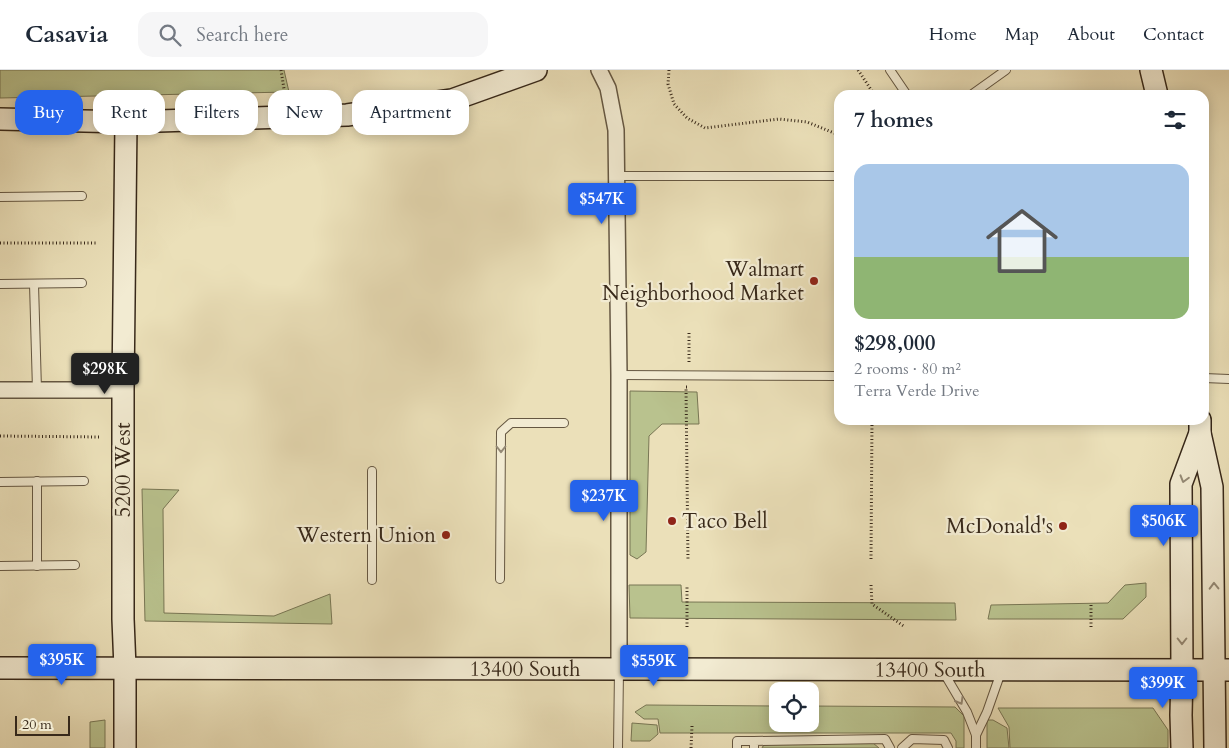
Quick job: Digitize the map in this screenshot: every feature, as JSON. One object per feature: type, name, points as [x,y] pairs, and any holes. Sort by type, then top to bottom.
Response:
[{"type":"street","points":[[165,121],[347,115],[452,100],[536,70]]},
{"type":"street","points":[[599,70],[608,88],[616,130],[619,375],[619,668]]},
{"type":"street","points":[[1151,70],[1156,90]]},
{"type":"street","points":[[0,119],[93,121]]},
{"type":"street","name":"5200 West","points":[[125,748],[125,668],[122,619],[126,135]]},
{"type":"street","points":[[0,390],[123,390]]},
{"type":"street","points":[[1182,748],[1182,484],[1200,426]]},
{"type":"street","points":[[1200,426],[1212,487],[1214,620],[1221,670],[1215,748]]},
{"type":"street","name":"13400 South","points":[[0,668],[1221,670]]},
{"type":"lane","points":[[890,70],[904,90]]},
{"type":"lane","points":[[978,90],[1006,70]]},
{"type":"lane","points":[[616,176],[834,176]]},
{"type":"lane","points":[[0,197],[82,196]]},
{"type":"lane","points":[[0,284],[82,283]]},
{"type":"lane","points":[[34,284],[37,390]]},
{"type":"lane","points":[[619,375],[834,376]]},
{"type":"lane","points":[[1209,378],[1229,379]]},
{"type":"lane","points":[[500,579],[501,432],[511,423],[564,423]]},
{"type":"lane","points":[[372,471],[372,580]]},
{"type":"lane","points":[[37,481],[38,566]]},
{"type":"lane","points":[[0,482],[84,481]]},
{"type":"lane","points":[[0,566],[75,565]]},
{"type":"lane","points":[[618,748],[619,668]]},
{"type":"lane","points":[[942,669],[967,712],[976,735],[976,748]]},
{"type":"lane","points":[[976,735],[987,712],[1001,669]]},
{"type":"lane","points":[[737,748],[737,741],[754,745],[885,739],[890,748]]},
{"type":"lane","points":[[902,748],[912,739],[944,740],[948,748]]},
{"type":"path","points":[[281,70],[284,90]]},
{"type":"path","points":[[669,70],[668,84],[674,104],[687,118],[705,128],[779,119],[807,122],[834,133]]},
{"type":"path","points":[[858,70],[871,90]]},
{"type":"path","points":[[0,243],[96,243]]},
{"type":"path","points":[[689,334],[689,365],[698,365]]},
{"type":"path","points":[[688,561],[686,387],[695,387]]},
{"type":"path","points":[[870,560],[872,425]]},
{"type":"path","points":[[0,436],[101,437]]},
{"type":"path","points":[[870,584],[872,604],[905,627]]},
{"type":"path","points":[[687,586],[687,627]]},
{"type":"path","points":[[1091,605],[1091,628]]},
{"type":"path","points":[[691,748],[692,726]]},
{"type":"green space","points":[[0,70],[284,70],[289,90],[268,90],[268,92],[258,93],[258,90],[175,90],[175,94],[165,95],[165,90],[93,90],[93,96],[83,96],[83,90],[15,90],[15,98],[0,98]]},
{"type":"green space","points":[[630,391],[697,392],[699,424],[662,424],[649,436],[646,552],[637,559],[630,555]]},
{"type":"green space","points":[[142,489],[179,490],[163,509],[164,613],[274,616],[330,594],[332,624],[145,621]]},
{"type":"green space","points":[[1146,583],[1146,597],[1123,619],[988,619],[991,605],[1108,603],[1125,585]]},
{"type":"green space","points":[[629,585],[681,585],[682,602],[955,603],[956,620],[630,618]]},
{"type":"green space","points":[[646,705],[769,706],[769,732],[819,732],[819,706],[955,707],[964,716],[964,748],[956,748],[956,741],[951,733],[660,733],[658,719],[644,719],[635,712]]},
{"type":"green space","points":[[998,708],[1153,708],[1168,730],[1168,748],[1010,748],[1009,727]]},
{"type":"green space","points":[[105,720],[105,748],[90,748],[90,722]]},
{"type":"green space","points":[[987,720],[993,720],[1007,728],[1009,748],[987,748]]},
{"type":"green space","points":[[632,723],[657,725],[658,734],[650,741],[631,741]]},
{"type":"green space","points":[[774,742],[873,743],[879,748],[762,748]]},
{"type":"place","name":"Walmart Neighborhood Market","points":[[814,281]]},
{"type":"place","name":"Taco Bell","points":[[672,521]]},
{"type":"place","name":"McDonald's","points":[[1063,526]]},
{"type":"place","name":"Western Union","points":[[446,535]]}]
